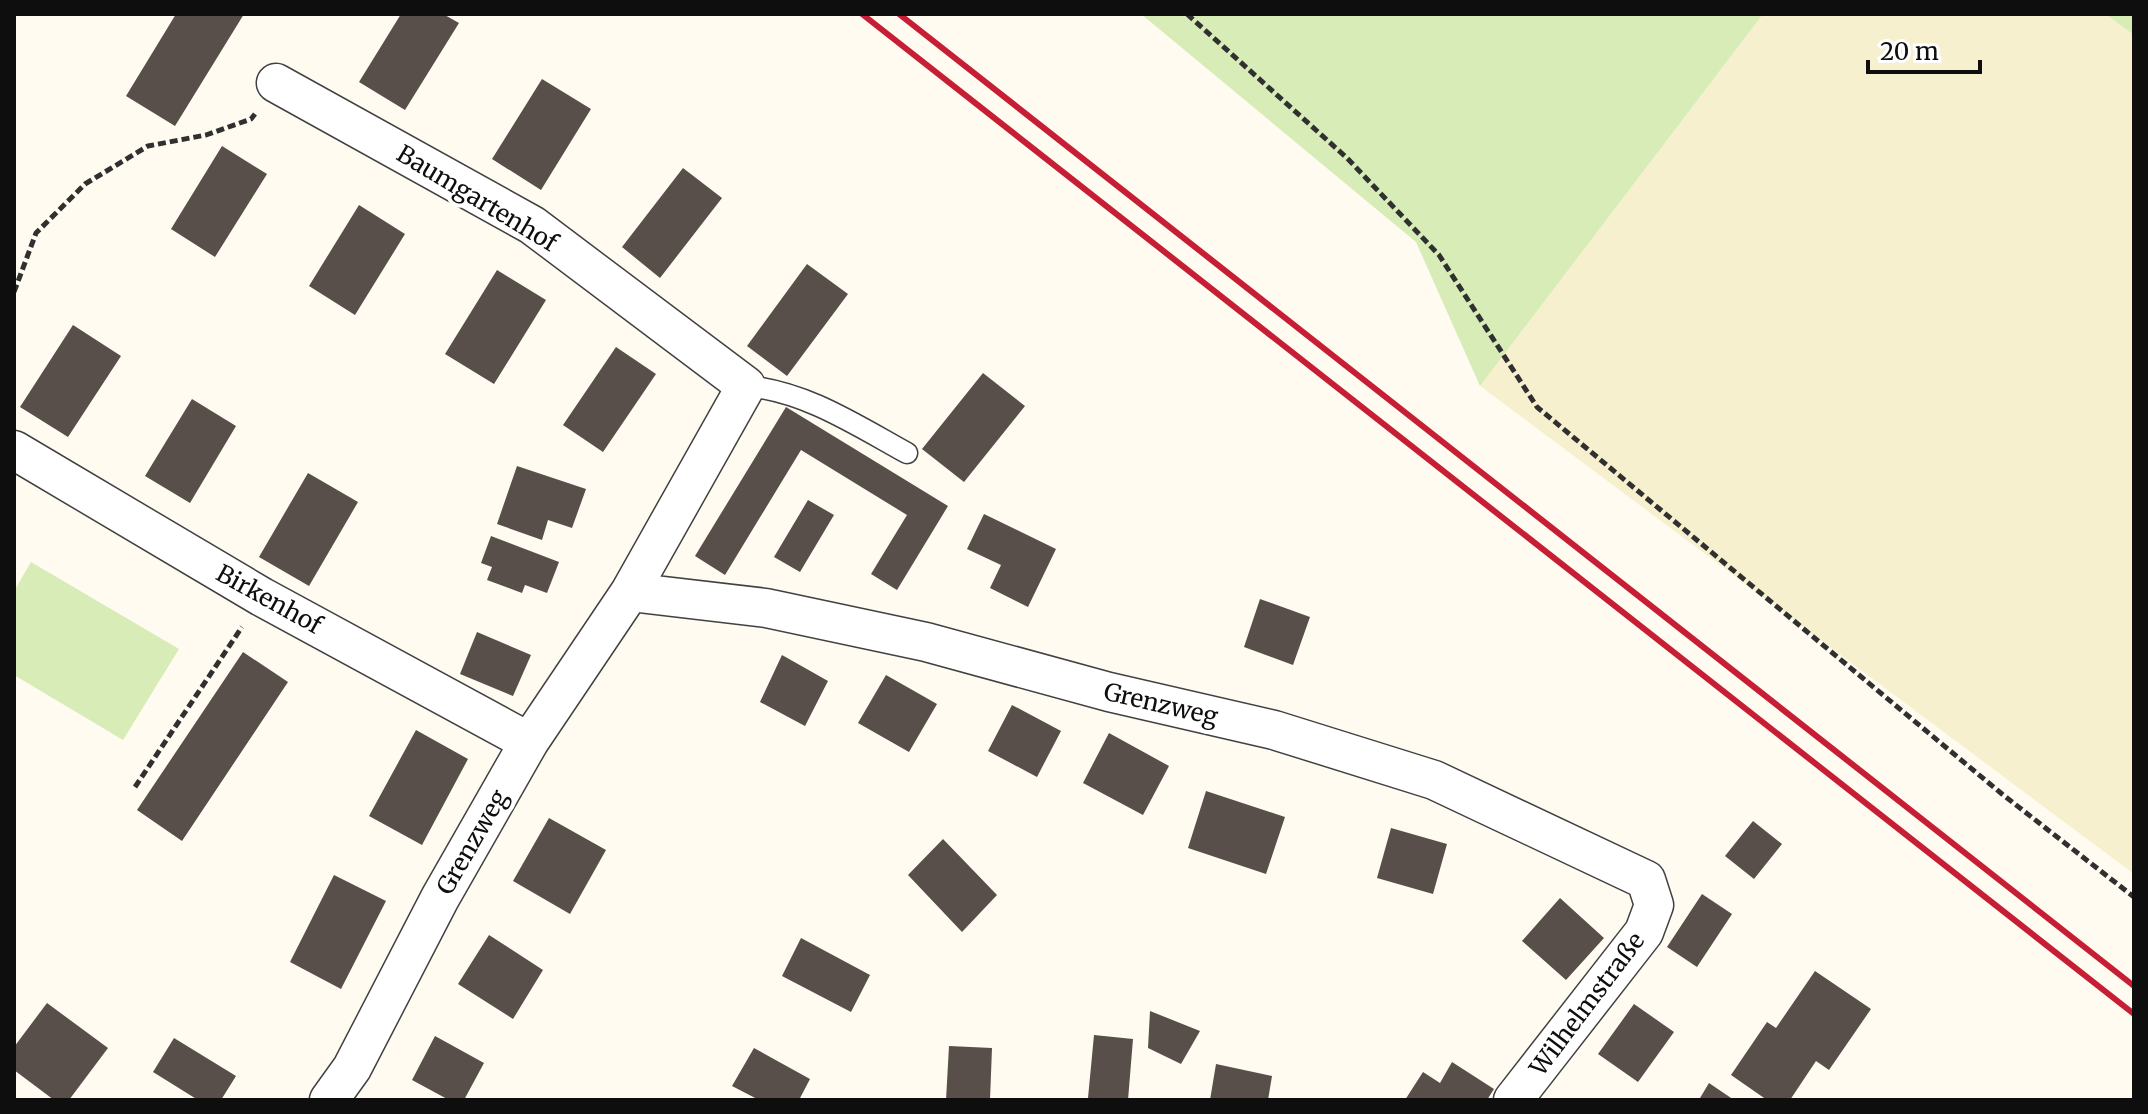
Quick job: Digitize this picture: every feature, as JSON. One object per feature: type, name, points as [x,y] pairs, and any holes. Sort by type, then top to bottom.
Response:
[{"type":"street","name":"Baumgartenhof","points":[[276,83],[532,225],[746,386]]},
{"type":"street","name":"Grenzweg","points":[[329,1100],[352,1068],[440,898],[529,742],[630,592],[746,386]]},
{"type":"street","name":"Birkenhof","points":[[14,450],[262,597],[529,742]]},
{"type":"street","name":"Grenzweg","points":[[630,592],[766,608],[911,638],[1109,692],[1274,730],[1434,780],[1646,880],[1654,905]]},
{"type":"street","name":"Wilhelmstraße","points":[[1513,1100],[1644,932],[1654,905]]},
{"type":"lane","points":[[746,386],[771,388],[794,395],[907,453]]},
{"type":"path","points":[[1187,14],[1347,158],[1439,255],[1537,407],[2002,794],[2134,897]]},
{"type":"path","points":[[14,292],[36,233],[85,184],[148,146],[206,135],[251,119],[276,83]]},
{"type":"path","points":[[135,787],[262,597]]},
{"type":"shaded area","points":[[1763,14],[2105,14],[2134,35],[2134,874],[1480,386]]},
{"type":"green space","points":[[1141,14],[1763,14],[1480,386],[1416,242]]},
{"type":"green space","points":[[2105,14],[2134,14],[2134,35]]},
{"type":"green space","points":[[31,562],[179,649],[123,740],[14,675],[14,591]]},
{"type":"building","points":[[176,14],[244,14],[175,126],[126,96]]},
{"type":"building","points":[[401,14],[443,14],[459,23],[405,110],[359,82]]},
{"type":"building","points":[[542,79],[591,109],[541,190],[492,159]]},
{"type":"building","points":[[222,146],[267,174],[215,257],[171,229]]},
{"type":"building","points":[[683,168],[722,198],[660,278],[622,247]]},
{"type":"building","points":[[359,205],[405,234],[355,315],[309,286]]},
{"type":"building","points":[[807,264],[848,294],[787,376],[747,346]]},
{"type":"building","points":[[497,270],[546,300],[494,384],[445,354]]},
{"type":"building","points":[[73,325],[121,356],[68,437],[20,407]]},
{"type":"building","points":[[616,347],[656,374],[603,452],[563,425]]},
{"type":"building","points":[[983,373],[1025,406],[964,482],[922,449]]},
{"type":"building","points":[[192,399],[236,426],[190,503],[145,476]]},
{"type":"building","points":[[786,407],[948,506],[897,590],[871,574],[907,515],[801,450],[725,575],[695,556]]},
{"type":"building","points":[[517,466],[586,489],[572,528],[548,520],[542,540],[497,524]]},
{"type":"building","points":[[308,473],[358,502],[309,586],[259,557]]},
{"type":"building","points":[[808,500],[834,515],[800,572],[774,557]]},
{"type":"building","points":[[984,514],[1056,549],[1028,607],[990,588],[1001,565],[967,549]]},
{"type":"building","points":[[491,536],[559,562],[547,593],[525,585],[522,593],[487,580],[492,567],[481,563]]},
{"type":"building","points":[[1260,599],[1310,617],[1293,665],[1244,647]]},
{"type":"building","points":[[477,632],[531,655],[513,696],[460,674]]},
{"type":"building","points":[[243,652],[288,682],[182,841],[137,810]]},
{"type":"building","points":[[782,655],[828,681],[805,726],[760,702]]},
{"type":"building","points":[[886,675],[937,704],[909,752],[858,723]]},
{"type":"building","points":[[1012,705],[1061,731],[1037,777],[988,751]]},
{"type":"building","points":[[416,730],[468,759],[422,845],[369,816]]},
{"type":"building","points":[[1109,733],[1169,766],[1143,815],[1083,783]]},
{"type":"building","points":[[1206,791],[1285,817],[1266,874],[1188,848]]},
{"type":"building","points":[[549,818],[606,850],[570,914],[513,881]]},
{"type":"building","points":[[1753,821],[1782,844],[1754,879],[1725,856]]},
{"type":"building","points":[[1391,828],[1447,844],[1433,894],[1377,878]]},
{"type":"building","points":[[943,839],[997,895],[962,932],[908,875]]},
{"type":"building","points":[[334,875],[386,901],[341,989],[290,962]]},
{"type":"building","points":[[1702,894],[1732,914],[1697,967],[1667,947]]},
{"type":"building","points":[[1560,898],[1604,938],[1566,980],[1522,941]]},
{"type":"building","points":[[489,935],[543,970],[513,1019],[458,984]]},
{"type":"building","points":[[801,938],[870,975],[851,1012],[782,976]]},
{"type":"building","points":[[1815,971],[1871,1009],[1829,1070],[1816,1061],[1790,1100],[1767,1100],[1731,1075],[1767,1022],[1776,1028]]},
{"type":"building","points":[[47,1003],[108,1048],[69,1100],[54,1100],[14,1070],[14,1047]]},
{"type":"building","points":[[1634,1004],[1674,1032],[1638,1082],[1598,1054]]},
{"type":"building","points":[[1150,1011],[1200,1031],[1181,1064],[1148,1048]]},
{"type":"building","points":[[1094,1035],[1133,1039],[1128,1100],[1088,1098]]},
{"type":"building","points":[[435,1036],[484,1063],[464,1100],[449,1100],[412,1080]]},
{"type":"building","points":[[174,1038],[236,1076],[221,1100],[198,1100],[153,1072]]},
{"type":"building","points":[[949,1046],[992,1048],[990,1100],[946,1100]]},
{"type":"building","points":[[754,1048],[810,1079],[799,1100],[759,1100],[732,1086]]},
{"type":"building","points":[[1452,1062],[1494,1089],[1487,1100],[1405,1100],[1423,1072],[1440,1083]]},
{"type":"building","points":[[1216,1064],[1272,1076],[1268,1100],[1210,1100]]},
{"type":"building","points":[[1709,1083],[1734,1100],[1702,1100],[1700,1098]]},
{"type":"railway","points":[[862,14],[2134,1014]]},
{"type":"railway","points":[[899,14],[2134,986]]}]
